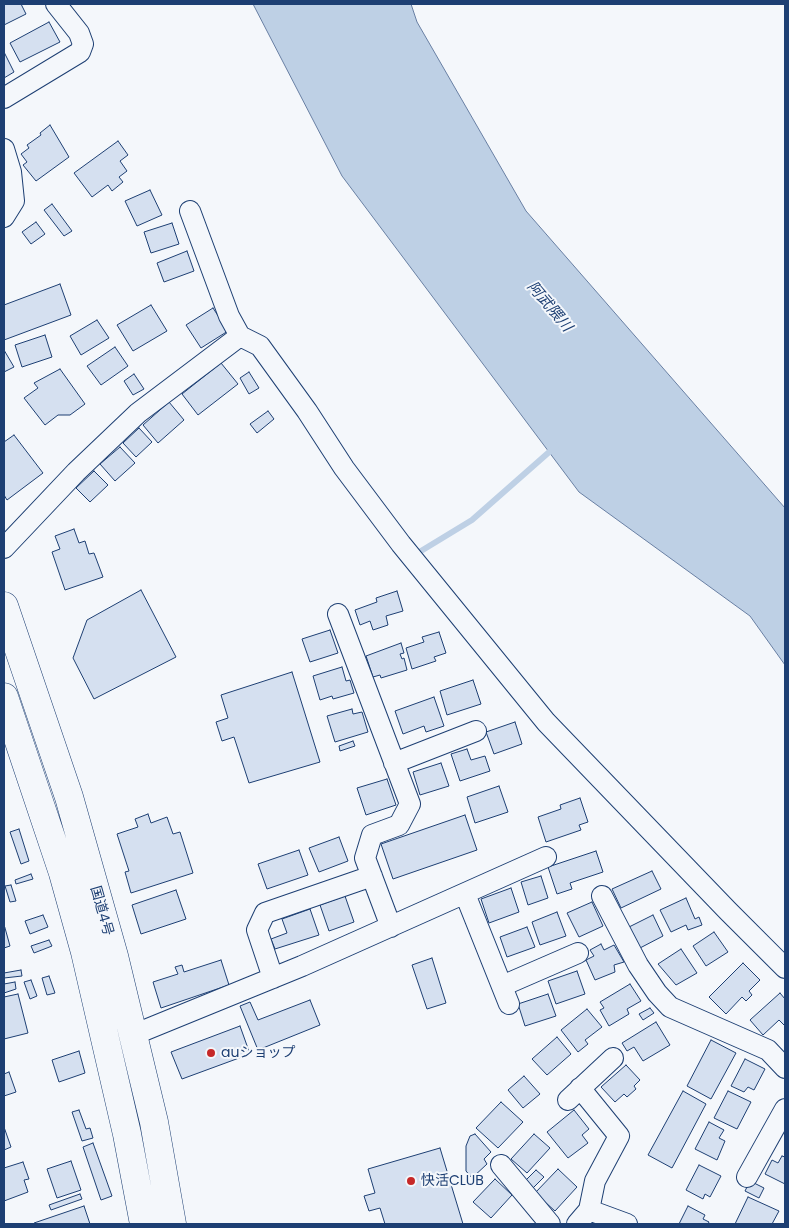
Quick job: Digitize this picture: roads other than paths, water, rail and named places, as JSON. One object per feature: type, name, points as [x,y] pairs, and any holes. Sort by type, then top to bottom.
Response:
[{"type":"highway","name":"国道4号","points":[[4,606],[69,797],[114,956],[154,1122],[172,1224]]},
{"type":"highway","name":"国道4号","points":[[4,697],[63,872],[85,952],[127,1134],[144,1224]]},
{"type":"street","points":[[4,98],[80,52],[83,44],[79,34],[54,4],[43,6],[41,4]]},
{"type":"street","points":[[4,149],[11,172],[14,201],[4,217]]},
{"type":"street","points":[[190,211],[229,316],[240,336],[260,346],[344,468],[401,544],[546,722],[728,912],[785,968]]},
{"type":"street","points":[[4,548],[76,472],[138,413],[240,336]]},
{"type":"street","points":[[338,614],[410,804],[399,825],[372,835],[365,858],[392,927]]},
{"type":"street","points":[[394,763],[476,731]]},
{"type":"street","points":[[133,1035],[392,927],[546,857]]},
{"type":"street","points":[[273,978],[257,930],[265,913],[372,876]]},
{"type":"street","points":[[465,894],[509,1004]]},
{"type":"street","points":[[602,896],[638,965],[657,993],[670,1007],[768,1050],[785,1068]]},
{"type":"street","points":[[502,986],[578,953]]},
{"type":"street","points":[[613,1058],[574,1094],[618,1136],[595,1181],[583,1217],[627,1224]]},
{"type":"street","points":[[747,1177],[785,1108]]},
{"type":"street","points":[[501,1165],[550,1224]]},
{"type":"water","name":"阿武隈川","points":[[253,4],[411,4],[417,22],[526,211],[785,508],[785,665],[750,616],[579,492],[342,176]]},
{"type":"waterway","points":[[421,551],[472,520],[556,446]]},
{"type":"place","name":"auショップ","points":[[211,1053]]},
{"type":"place","name":"快活CLUB","points":[[411,1181]]}]
